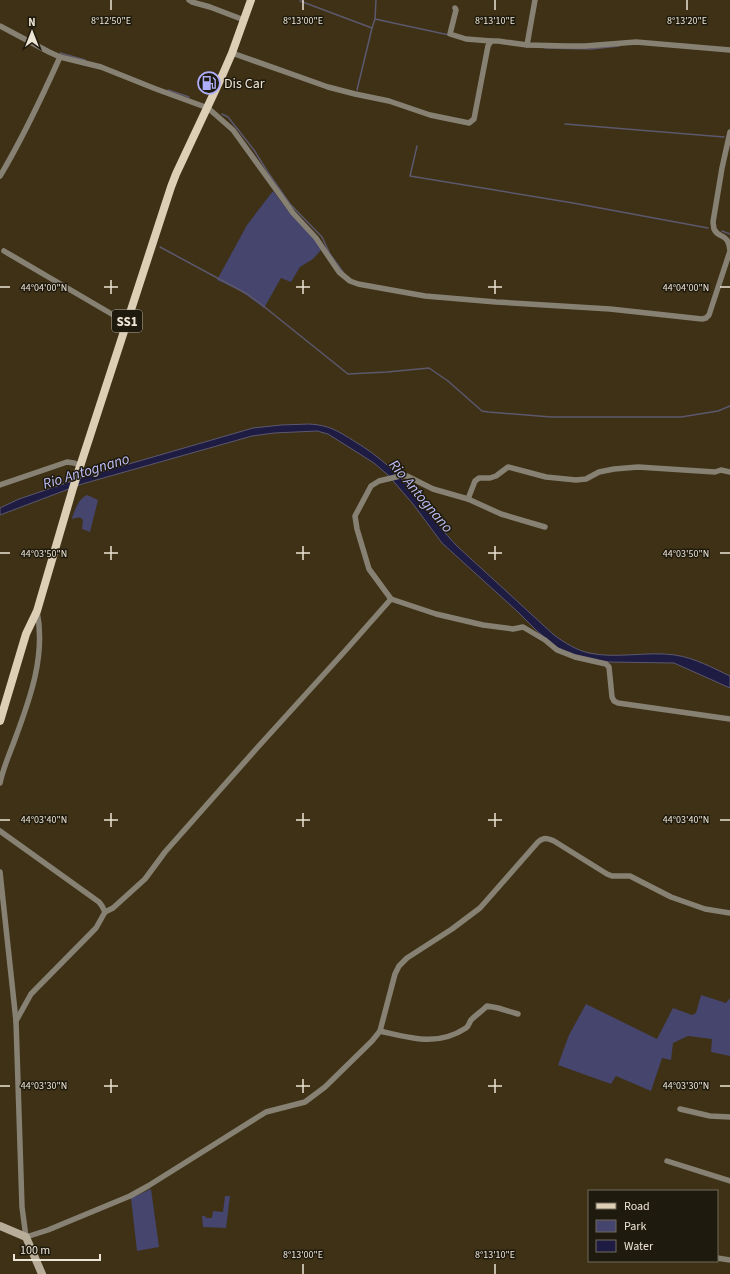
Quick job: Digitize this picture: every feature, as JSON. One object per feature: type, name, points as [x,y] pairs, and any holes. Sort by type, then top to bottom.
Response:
[{"type":"main road","name":"SS1","points":[[0,721],[26,634],[37,611],[73,488],[176,174],[208,108],[232,53],[251,0]]},
{"type":"street","points":[[189,0],[244,20]]},
{"type":"street","points":[[527,45],[535,0]]},
{"type":"street","points":[[455,8],[456,10],[450,34],[466,39],[527,45],[585,46],[636,42],[730,50]]},
{"type":"street","points":[[0,26],[49,52],[101,67],[208,108],[233,130],[293,213],[316,238],[339,272],[345,278],[358,284],[425,296],[610,309],[702,319],[706,318],[709,315],[730,251],[726,238],[714,229],[713,222],[730,132]]},
{"type":"street","points":[[232,53],[328,87],[389,101],[430,115],[469,123],[474,119],[488,46],[491,42]]},
{"type":"street","points":[[0,176],[19,144],[60,56]]},
{"type":"street","points":[[4,251],[127,323]]},
{"type":"street","points":[[0,485],[67,462],[74,463],[80,467]]},
{"type":"street","points":[[468,499],[475,481],[479,478],[490,478],[496,476],[508,467],[546,477],[576,480],[586,479],[599,472],[638,467],[715,472],[722,470],[730,472]]},
{"type":"street","points":[[545,527],[501,514],[468,499],[433,489],[407,476],[386,479],[371,486],[355,516],[357,529],[369,569],[391,598],[436,614],[483,625],[513,628],[523,627],[545,640],[557,650],[575,657],[606,664],[609,667],[612,697],[614,701],[618,703],[730,719]]},
{"type":"street","points":[[16,1021],[32,994],[96,928],[104,912],[113,908],[145,879],[166,852],[257,748],[391,598]]},
{"type":"street","points":[[0,783],[32,692],[39,651],[39,624],[37,611]]},
{"type":"street","points":[[0,830],[98,902],[102,906],[104,912]]},
{"type":"street","points":[[0,1226],[26,1237],[48,1230],[130,1196],[157,1181],[266,1112],[309,1100],[325,1088],[380,1031],[392,983],[399,966],[406,958],[452,930],[480,908],[543,838],[548,838],[554,841],[607,874],[612,876],[630,876],[671,897],[705,909],[730,913]]},
{"type":"street","points":[[0,872],[16,1021],[22,1207],[26,1237],[42,1274]]},
{"type":"street","points":[[380,1031],[407,1037],[438,1039],[455,1034],[468,1026],[471,1021],[487,1006],[518,1014]]},
{"type":"street","points":[[680,1109],[710,1116],[730,1117]]},
{"type":"street","points":[[667,1161],[730,1181]]},
{"type":"street","points":[[718,1258],[730,1260]]},
{"type":"green space","points":[[273,191],[290,213],[314,239],[321,250],[313,259],[300,267],[291,282],[281,278],[264,308],[241,291],[217,280],[247,225]]},
{"type":"green space","points":[[87,495],[98,500],[90,532],[82,529],[82,519],[72,519],[79,502]]},
{"type":"green space","points":[[701,995],[726,1003],[730,998],[730,1056],[711,1052],[712,1039],[688,1036],[673,1043],[671,1060],[662,1058],[651,1091],[616,1076],[611,1084],[558,1065],[569,1035],[586,1004],[657,1039],[673,1008],[692,1015],[696,1013]]},
{"type":"green space","points":[[151,1189],[159,1247],[137,1251],[131,1198]]},
{"type":"green space","points":[[225,1196],[230,1196],[226,1228],[203,1227],[202,1216],[212,1218],[213,1211],[223,1212]]},
{"type":"water","points":[[309,424],[328,427],[338,431],[381,460],[398,475],[442,530],[458,547],[554,635],[566,643],[584,652],[600,655],[664,654],[690,658],[730,676],[730,688],[674,663],[609,662],[576,657],[553,645],[442,543],[413,504],[388,475],[374,463],[328,434],[317,431],[274,433],[252,436],[82,484],[0,515],[0,508],[19,499],[84,477],[253,428]]},
{"type":"waterway","points":[[376,0],[375,19],[449,35]]},
{"type":"waterway","points":[[300,1],[372,28],[375,19]]},
{"type":"waterway","points":[[357,90],[372,28]]},
{"type":"waterway","points":[[545,48],[591,49],[619,46]]},
{"type":"waterway","points":[[60,53],[85,60]]},
{"type":"waterway","points":[[168,90],[189,97]]},
{"type":"waterway","points":[[222,114],[228,117],[254,150],[290,204],[322,237],[330,254],[343,272]]},
{"type":"waterway","points":[[565,124],[724,137]]},
{"type":"waterway","points":[[417,146],[410,176],[573,203],[708,228]]},
{"type":"waterway","points":[[722,231],[730,234]]},
{"type":"waterway","points":[[160,247],[247,294],[348,374],[429,368],[448,381],[482,411],[488,412],[551,417],[681,417],[718,411],[730,406]]},
{"type":"place","name":"Dis Car","points":[[209,83]]},
{"type":"water label","name":"Rio Antognano","points":[[86,471]]},
{"type":"water label","name":"Rio Antognano","points":[[421,496]]}]
